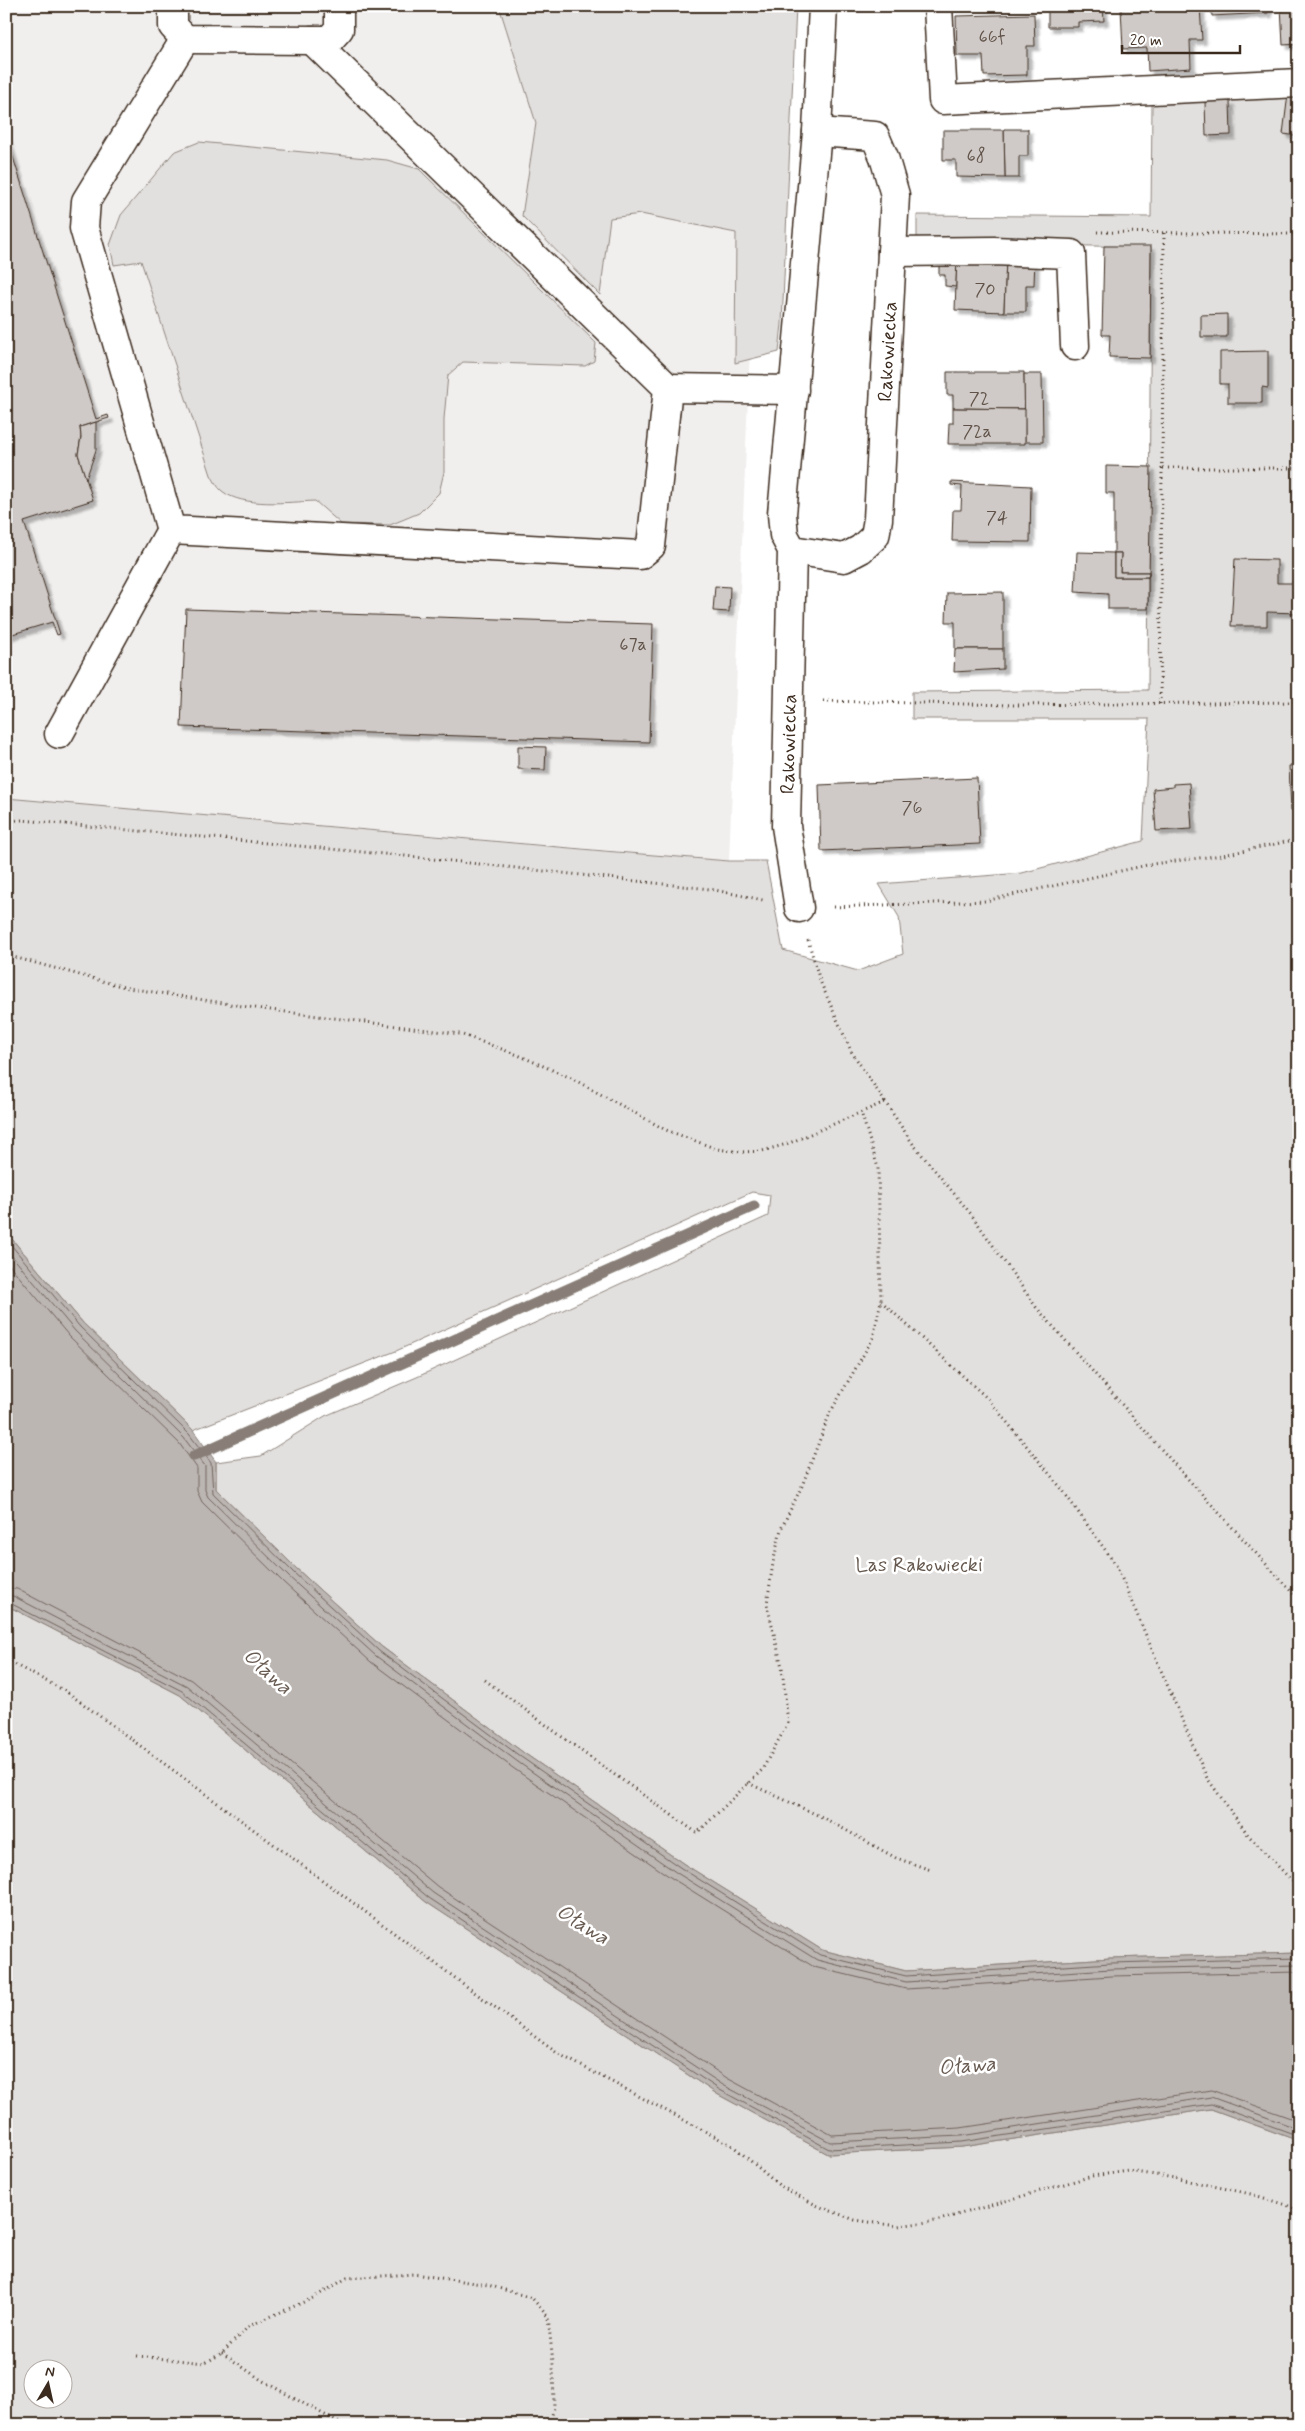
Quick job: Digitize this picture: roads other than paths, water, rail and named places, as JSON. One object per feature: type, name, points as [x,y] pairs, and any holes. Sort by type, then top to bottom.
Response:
[{"type":"street","points":[[173,6],[173,26],[185,39],[312,40],[329,40],[339,29],[339,6]]},
{"type":"street","name":"Rakowiecka","points":[[799,908],[786,826],[792,550],[784,534],[782,514],[817,132],[823,6]]},
{"type":"street","points":[[938,6],[943,100],[1299,83]]},
{"type":"street","points":[[59,734],[171,530],[84,228],[86,201],[185,39]]},
{"type":"street","points":[[312,40],[668,388],[794,390]]},
{"type":"street","name":"Rakowiecka","points":[[792,550],[844,558],[861,549],[875,536],[879,509],[895,195],[884,157],[875,136],[817,132]]},
{"type":"street","points":[[892,252],[994,251],[1071,254],[1075,346]]},
{"type":"street","points":[[171,530],[640,555],[651,546],[668,388]]},
{"type":"water","name":"Oława","points":[[6,1232],[83,1323],[193,1430],[216,1462],[216,1489],[297,1569],[382,1647],[524,1753],[684,1864],[822,1950],[906,1971],[1111,1958],[1299,1953],[1299,2141],[1211,2109],[962,2147],[828,2154],[717,2094],[426,1902],[180,1695],[6,1605]]},
{"type":"waterway","points":[[194,1456],[754,1206]]},
{"type":"park label","name":"Las Rakowiecki","points":[[919,1564]]}]
